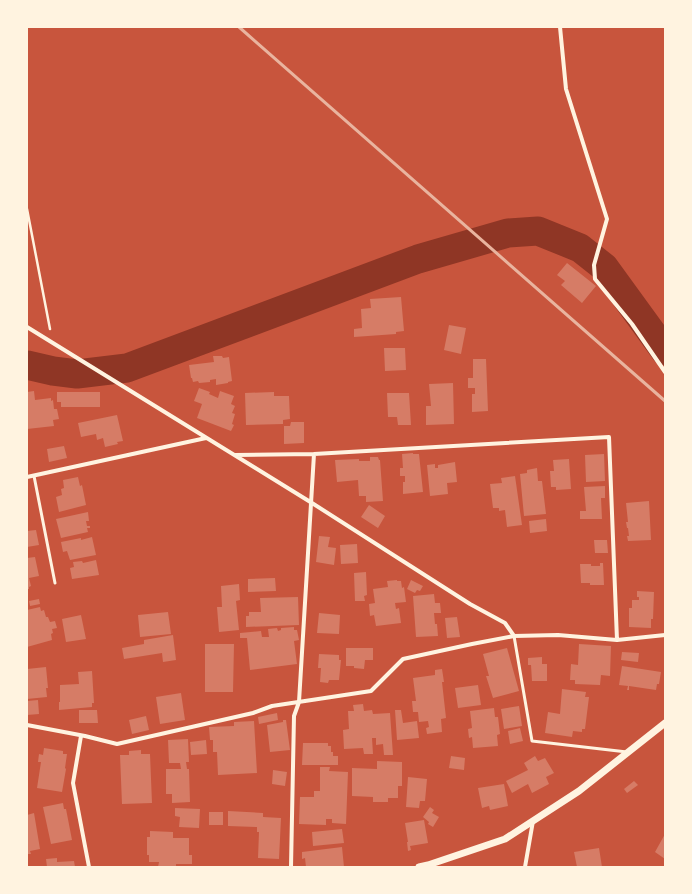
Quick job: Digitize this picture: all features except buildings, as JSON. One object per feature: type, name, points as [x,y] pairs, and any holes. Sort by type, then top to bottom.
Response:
[{"type":"street","points":[[560,27],[566,89],[607,219],[594,265],[595,279],[632,324],[665,372]]},
{"type":"street","points":[[27,327],[70,355],[312,503],[470,604],[505,624],[514,636]]},
{"type":"street","points":[[234,455],[314,454],[609,437],[617,640]]},
{"type":"street","points":[[27,477],[207,438]]},
{"type":"street","points":[[291,867],[294,716],[299,702],[314,454]]},
{"type":"street","points":[[27,725],[117,744],[253,713],[272,706],[372,691],[403,659],[472,644],[514,636],[558,635],[617,640],[665,635]]},
{"type":"street","points":[[419,867],[505,839],[578,791],[665,723]]},
{"type":"street","points":[[81,736],[73,782],[89,867]]},
{"type":"street","points":[[525,867],[533,820]]},
{"type":"lane","points":[[34,476],[55,583]]},
{"type":"lane","points":[[514,636],[532,741],[627,752]]},
{"type":"path","points":[[27,209],[53,343]]},
{"type":"waterway","points":[[27,365],[53,371],[77,374],[127,368],[418,259],[508,233],[538,231],[580,248],[604,267],[665,351]]},
{"type":"railway","points":[[239,27],[665,401]]}]
